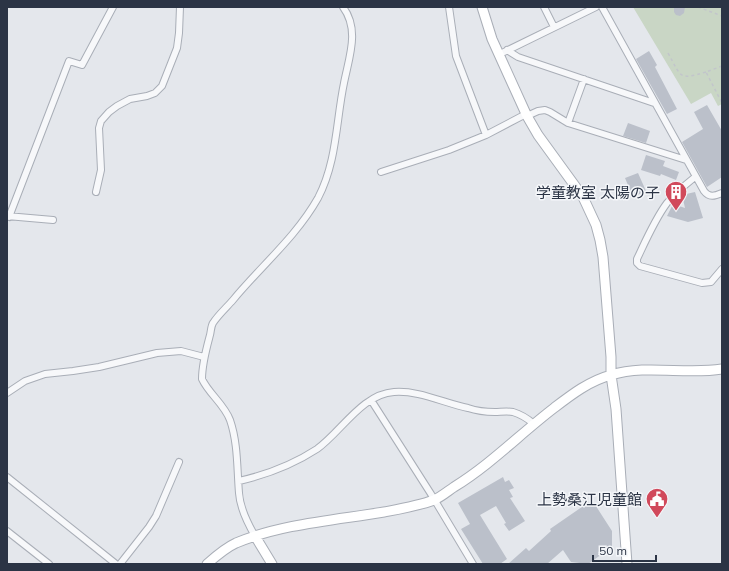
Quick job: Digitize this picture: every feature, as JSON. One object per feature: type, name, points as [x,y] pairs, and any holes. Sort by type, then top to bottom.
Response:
[{"type":"street","points":[[53,220],[8,216],[69,60],[82,65],[113,7]]},
{"type":"street","points":[[96,192],[101,170],[99,128],[101,121],[109,112],[130,99],[147,96],[159,91],[176,48],[179,33],[180,7]]},
{"type":"street","points":[[272,564],[248,524],[239,495],[239,481],[234,438],[229,419],[222,406],[202,380],[204,357],[213,324],[246,283],[297,229],[324,186],[332,161],[344,84],[351,52],[352,27],[343,7]]},
{"type":"street","points":[[449,7],[456,56],[486,135]]},
{"type":"street","points":[[482,7],[492,39],[503,52],[527,115],[538,135],[583,197],[596,225],[603,257],[611,357],[611,375],[616,409],[627,564]]},
{"type":"street","points":[[544,7],[554,27]]},
{"type":"street","points":[[503,52],[596,7]]},
{"type":"street","points":[[602,7],[704,191],[708,196],[715,196],[722,192]]},
{"type":"street","points":[[503,52],[654,103]]},
{"type":"street","points":[[568,123],[584,79]]},
{"type":"street","points":[[381,172],[449,150],[486,135],[527,115],[545,110],[568,123],[686,160]]},
{"type":"street","points":[[696,177],[684,186],[666,204],[649,234],[637,259],[637,263],[640,266],[702,283],[711,282],[722,269]]},
{"type":"street","points":[[7,393],[25,381],[45,374],[73,372],[157,353],[181,351],[204,357]]},
{"type":"street","points":[[207,564],[235,543],[255,536],[292,527],[407,508],[434,500],[465,481],[576,391],[611,375],[633,371],[659,370],[708,372],[722,369]]},
{"type":"street","points":[[239,481],[255,477],[297,460],[316,449],[332,437],[356,412],[371,400],[392,392],[413,393],[481,412],[513,412],[534,424]]},
{"type":"street","points":[[371,400],[473,564]]},
{"type":"street","points":[[120,564],[156,516],[179,462]]},
{"type":"street","points":[[7,477],[116,564]]},
{"type":"street","points":[[7,531],[49,564]]},
{"type":"path","points":[[698,7],[722,16]]},
{"type":"path","points":[[668,53],[681,76],[686,77],[722,66]]},
{"type":"path","points":[[706,72],[722,102]]},
{"type":"green space","points":[[633,7],[722,7],[722,104],[718,106],[711,93],[691,104]]},
{"type":"building","points":[[674,7],[685,7],[684,13],[680,16],[676,15],[674,12]]},
{"type":"building","points":[[649,51],[657,65],[655,67],[677,109],[667,114],[636,59]]},
{"type":"building","points":[[707,105],[722,131],[722,177],[707,187],[682,142],[703,129],[694,112]]},
{"type":"building","points":[[628,123],[650,131],[646,143],[623,136]]},
{"type":"building","points":[[646,155],[665,161],[663,166],[679,172],[676,180],[661,174],[660,176],[641,170]]},
{"type":"building","points":[[638,173],[646,191],[633,197],[625,178]]},
{"type":"building","points":[[695,192],[703,218],[688,222],[667,216],[673,204],[685,208],[682,195]]},
{"type":"building","points":[[503,477],[505,482],[509,480],[514,488],[509,490],[513,497],[510,498],[525,521],[509,531],[504,524],[506,523],[496,506],[480,515],[507,559],[500,564],[483,564],[461,529],[470,524],[458,503]]},
{"type":"building","points":[[592,500],[612,531],[612,547],[588,564],[571,562],[563,550],[547,564],[508,564],[526,548],[529,551],[551,531],[550,529]]},
{"type":"place","name":"学童教室 太陽の子","points":[[676,212]]},
{"type":"place","name":"上勢桑江児童館","points":[[657,518]]}]
